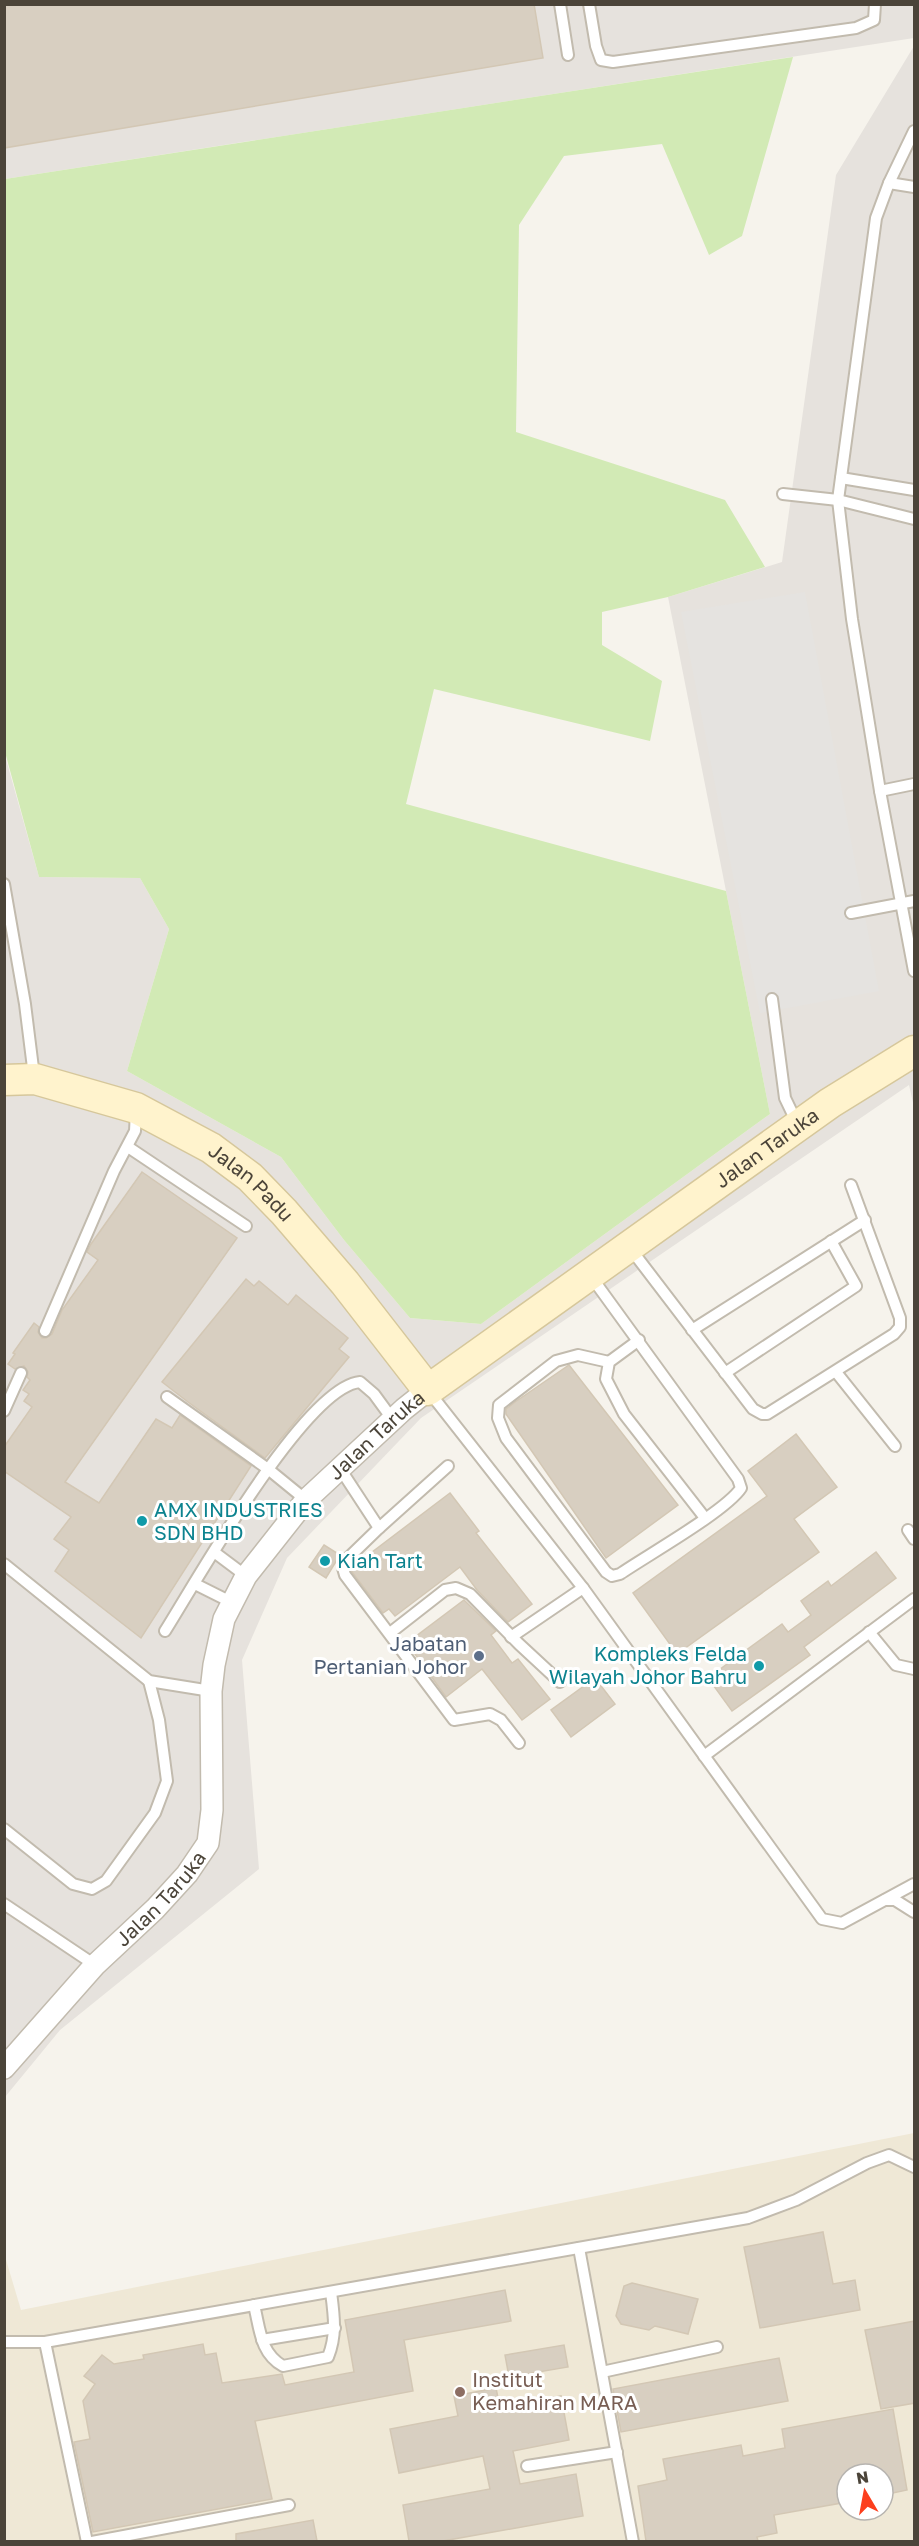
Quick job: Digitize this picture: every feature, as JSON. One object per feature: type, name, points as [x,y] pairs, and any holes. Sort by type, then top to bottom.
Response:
[{"type":"street","name":"Jalan Taruka","points":[[4,2068],[95,1965],[155,1910],[187,1874],[208,1843],[212,1810],[211,1691],[224,1619],[246,1576],[306,1500],[428,1390],[830,1103],[915,1051]]},
{"type":"street","name":"Jalan Padu","points":[[4,1080],[35,1079],[136,1108],[210,1148],[250,1177],[284,1212],[345,1283],[428,1390]]},
{"type":"lane","points":[[560,4],[568,55]]},
{"type":"lane","points":[[589,4],[596,46],[601,60],[613,62],[856,28],[874,20],[875,4]]},
{"type":"lane","points":[[915,130],[889,183],[875,228],[838,500],[852,619],[880,791],[915,970]]},
{"type":"lane","points":[[889,183],[915,187]]},
{"type":"lane","points":[[841,478],[915,490]]},
{"type":"lane","points":[[783,494],[838,500],[915,519]]},
{"type":"lane","points":[[880,791],[915,784]]},
{"type":"lane","points":[[4,884],[35,1079]]},
{"type":"lane","points":[[851,913],[915,901]]},
{"type":"lane","points":[[772,999],[785,1098],[798,1126]]},
{"type":"lane","points":[[45,1331],[114,1171],[135,1131],[136,1108]]},
{"type":"lane","points":[[128,1147],[246,1226]]},
{"type":"lane","points":[[629,1248],[753,1409],[762,1414],[771,1412],[894,1334],[900,1327],[900,1318],[851,1185]]},
{"type":"lane","points":[[692,1330],[865,1220]]},
{"type":"lane","points":[[725,1373],[856,1286],[831,1241]]},
{"type":"lane","points":[[590,1275],[738,1479],[741,1488],[736,1495],[705,1518],[620,1574],[612,1576],[606,1572],[506,1438],[498,1418],[499,1405],[556,1361],[578,1355],[609,1362]]},
{"type":"lane","points":[[639,1340],[609,1362],[606,1379],[624,1414],[705,1518]]},
{"type":"lane","points":[[836,1372],[894,1446]]},
{"type":"lane","points":[[4,1411],[21,1373]]},
{"type":"lane","points":[[165,1631],[249,1495],[324,1403],[340,1388],[350,1383],[360,1382],[374,1394],[393,1420]]},
{"type":"lane","points":[[428,1390],[582,1588],[822,1919],[842,1923],[915,1884]]},
{"type":"lane","points":[[167,1397],[268,1469],[306,1500]]},
{"type":"lane","points":[[448,1466],[379,1528],[345,1562],[343,1568],[345,1575],[454,1720],[490,1714],[501,1720],[519,1743]]},
{"type":"lane","points":[[341,1470],[379,1528]]},
{"type":"lane","points":[[214,1552],[246,1576]]},
{"type":"lane","points":[[4,1564],[149,1681],[211,1691]]},
{"type":"lane","points":[[195,1584],[231,1602]]},
{"type":"lane","points":[[390,1633],[445,1590],[456,1588],[470,1594],[511,1637],[560,1682]]},
{"type":"lane","points":[[511,1637],[582,1588]]},
{"type":"lane","points":[[704,1756],[915,1599]]},
{"type":"lane","points":[[869,1632],[896,1665],[915,1669]]},
{"type":"lane","points":[[4,1829],[73,1884],[92,1889],[106,1881],[154,1813],[167,1781],[159,1720],[149,1681]]},
{"type":"lane","points":[[882,1901],[895,1900],[915,1912]]},
{"type":"lane","points":[[4,1904],[95,1965]]},
{"type":"lane","points":[[4,2342],[45,2342],[748,2218],[796,2200],[867,2163],[889,2155],[915,2167]]},
{"type":"lane","points":[[579,2248],[633,2541]]},
{"type":"lane","points":[[254,2305],[262,2340],[271,2360],[283,2366],[328,2357],[334,2343],[335,2328],[331,2292]]},
{"type":"lane","points":[[262,2340],[335,2328]]},
{"type":"lane","points":[[45,2342],[87,2541]]},
{"type":"lane","points":[[602,2372],[717,2346]]},
{"type":"lane","points":[[527,2466],[617,2452]]},
{"type":"lane","points":[[92,2541],[289,2505]]},
{"type":"shaded area","points":[[5,5],[914,5],[914,38],[5,179]]},
{"type":"shaded area","points":[[914,46],[914,1107],[909,1085],[421,1418],[287,1558],[242,1660],[259,1869],[60,2030],[5,2097],[4,752],[39,877],[140,878],[169,929],[127,1071],[281,1157],[344,1240],[410,1318],[481,1324],[770,1114],[668,597],[782,562],[836,175]]},
{"type":"shaded area","points":[[805,592],[879,991],[760,1013],[681,612]]},
{"type":"shaded area","name":"Institut Kemahiran MARA","points":[[914,2133],[914,2541],[5,2541],[4,2253],[21,2310]]},
{"type":"green space","points":[[793,57],[742,236],[709,255],[662,144],[564,156],[519,225],[516,432],[725,500],[765,567],[668,597],[602,612],[602,645],[662,681],[650,741],[434,689],[406,804],[726,891],[770,1114],[481,1324],[410,1318],[344,1240],[281,1157],[127,1071],[169,929],[140,878],[39,877],[5,752],[5,179]]},
{"type":"building","points":[[4,4],[534,4],[543,58],[4,148]]},
{"type":"building","points":[[142,1172],[237,1238],[65,1482],[99,1503],[156,1419],[172,1428],[180,1415],[251,1466],[141,1638],[55,1571],[69,1550],[54,1539],[71,1517],[4,1471],[4,1447],[32,1407],[24,1401],[29,1394],[23,1390],[30,1380],[27,1377],[28,1372],[24,1366],[15,1369],[8,1364],[15,1354],[13,1353],[34,1323],[39,1327],[38,1332],[42,1338],[52,1334],[62,1310],[98,1260],[87,1252],[91,1244]]},
{"type":"building","points":[[246,1279],[254,1286],[259,1281],[288,1305],[296,1295],[348,1338],[339,1349],[349,1357],[265,1458],[162,1382]]},
{"type":"building","points":[[569,1365],[678,1505],[606,1558],[506,1414],[506,1409],[515,1402]]},
{"type":"building","points":[[796,1434],[837,1487],[794,1519],[819,1552],[677,1654],[633,1593],[767,1496],[748,1471]]},
{"type":"building","points":[[450,1493],[479,1531],[476,1533],[532,1604],[508,1622],[477,1590],[460,1567],[395,1616],[389,1609],[383,1613],[352,1572],[351,1568]]},
{"type":"building","name":"Kiah Tart","points":[[324,1545],[340,1555],[326,1578],[309,1567]]},
{"type":"building","points":[[876,1552],[896,1578],[804,1647],[810,1655],[732,1711],[708,1678],[782,1624],[788,1632],[811,1615],[801,1601],[828,1581],[831,1586]]},
{"type":"building","points":[[464,1600],[496,1631],[491,1635],[512,1663],[518,1659],[550,1699],[522,1720],[482,1669],[446,1697],[407,1643]]},
{"type":"building","points":[[595,1678],[615,1704],[571,1737],[551,1710]]},
{"type":"building","points":[[823,2232],[833,2284],[855,2280],[860,2310],[760,2328],[744,2247]]},
{"type":"building","points":[[632,2283],[698,2299],[688,2334],[655,2326],[649,2330],[621,2324],[616,2316],[624,2286]]},
{"type":"building","points":[[505,2290],[511,2321],[404,2340],[413,2391],[255,2421],[272,2499],[93,2532],[74,2442],[90,2439],[83,2401],[95,2384],[84,2376],[102,2355],[114,2364],[144,2359],[143,2355],[203,2344],[205,2355],[216,2353],[222,2383],[282,2374],[285,2385],[354,2372],[345,2320]]},
{"type":"building","points":[[915,2321],[915,2403],[881,2409],[865,2330]]},
{"type":"building","points":[[564,2345],[568,2367],[509,2377],[505,2355]]},
{"type":"building","points":[[779,2358],[788,2401],[621,2432],[613,2389]]},
{"type":"building","points":[[496,2388],[500,2408],[561,2396],[569,2440],[513,2451],[520,2484],[576,2474],[583,2516],[443,2541],[409,2541],[403,2505],[490,2489],[483,2456],[399,2473],[390,2429],[458,2416],[454,2396]]},
{"type":"building","points":[[893,2409],[907,2490],[895,2492],[895,2462],[835,2462],[835,2504],[774,2515],[777,2533],[757,2537],[758,2541],[646,2541],[638,2486],[667,2480],[663,2459],[741,2445],[743,2456],[785,2448],[782,2429]]},
{"type":"building","points":[[313,2520],[317,2541],[236,2541],[236,2534]]},
{"type":"place","name":"AMX INDUSTRIES SDN BHD","points":[[142,1521]]},
{"type":"place","name":"Kiah Tart","points":[[325,1561]]},
{"type":"place","name":"Jabatan Pertanian Johor","points":[[479,1656]]},
{"type":"place","name":"Kompleks Felda Wilayah Johor Bahru","points":[[759,1666]]},
{"type":"place","name":"Institut Kemahiran MARA","points":[[460,2392]]}]
